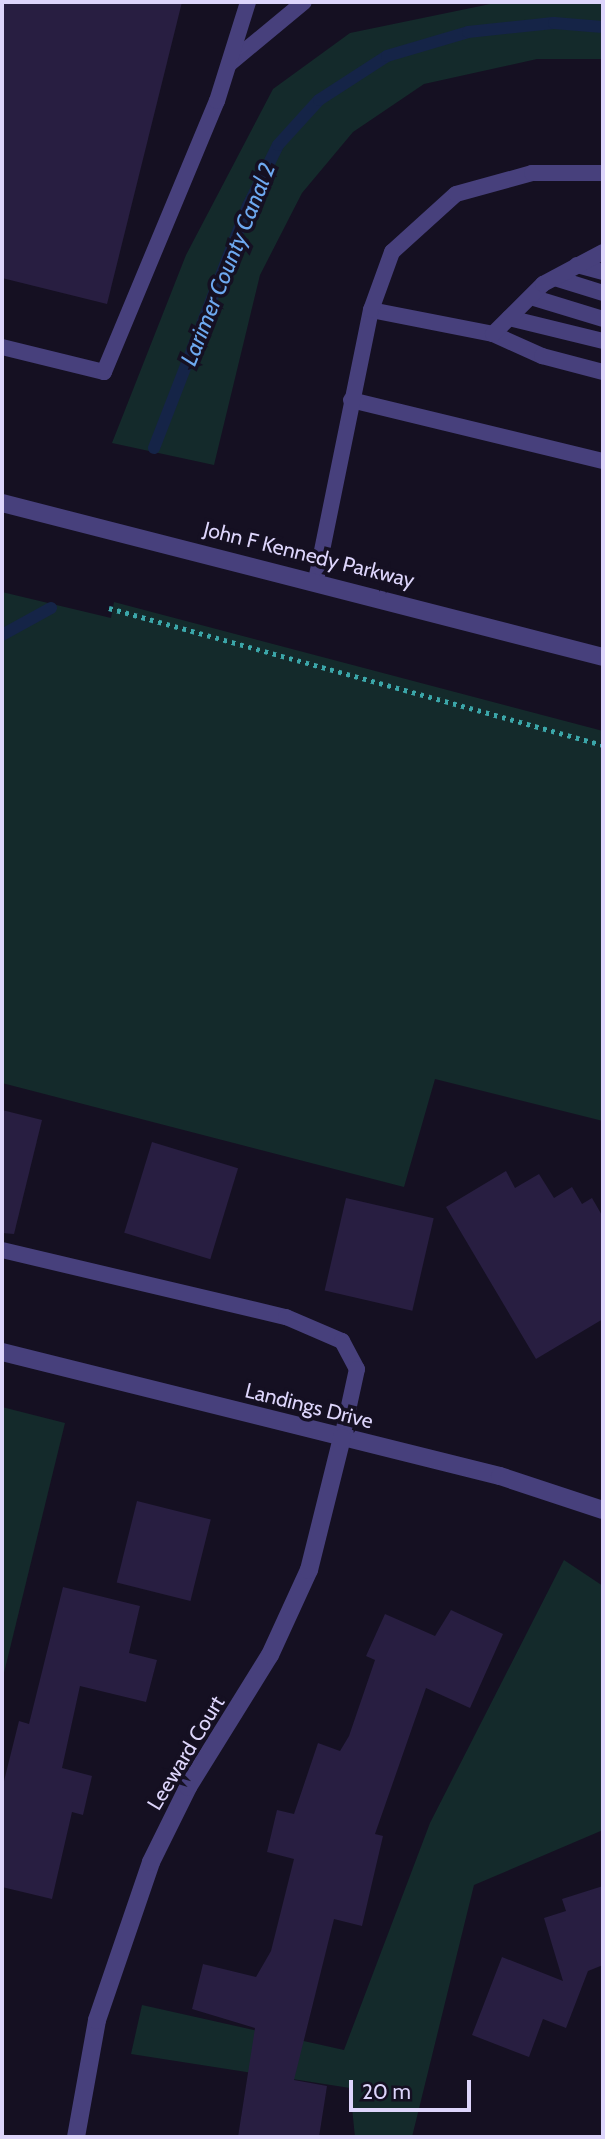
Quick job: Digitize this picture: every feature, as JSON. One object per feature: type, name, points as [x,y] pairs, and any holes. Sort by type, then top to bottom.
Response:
[{"type":"street","name":"John F Kennedy Parkway","points":[[2,503],[316,580],[603,657]]},
{"type":"street","name":"Landings Drive","points":[[2,1352],[342,1438],[603,1510]]},
{"type":"street","name":"Leeward Court","points":[[76,2137],[97,2020],[150,1862],[281,1631],[309,1570],[342,1438]]},
{"type":"lane","points":[[2,347],[104,372],[229,64],[248,2]]},
{"type":"lane","points":[[229,64],[304,2]]},
{"type":"lane","points":[[316,580],[371,310],[392,252],[456,194],[531,173],[603,173]]},
{"type":"lane","points":[[493,334],[555,278],[603,252]]},
{"type":"lane","points":[[577,265],[603,272]]},
{"type":"lane","points":[[555,278],[603,293]]},
{"type":"lane","points":[[531,297],[603,319]]},
{"type":"lane","points":[[371,310],[493,334],[542,356],[603,372]]},
{"type":"lane","points":[[509,318],[603,341]]},
{"type":"lane","points":[[351,400],[603,461]]},
{"type":"lane","points":[[2,1250],[286,1317],[342,1341],[357,1369],[342,1438]]},
{"type":"path","points":[[109,608],[603,745]]},
{"type":"green space","points":[[500,2],[603,2],[603,59],[537,59],[424,84],[353,132],[302,193],[260,275],[214,465],[112,443],[186,255],[273,89],[350,33]]},
{"type":"green space","points":[[2,592],[111,618],[114,602],[603,731],[603,1121],[435,1079],[404,1187],[2,1083]]},
{"type":"green space","points":[[2,1407],[65,1423],[2,1681]]},
{"type":"green space","points":[[564,1560],[603,1586],[603,1830],[474,1885],[412,2137],[355,2137],[350,2088],[131,2054],[142,2005],[344,2050],[430,1823]]},
{"type":"building","points":[[2,2],[182,2],[107,304],[2,278]]},
{"type":"building","points":[[2,1110],[42,1120],[14,1234],[2,1233]]},
{"type":"building","points":[[152,1142],[238,1168],[210,1259],[124,1233]]},
{"type":"building","points":[[506,1171],[515,1188],[539,1174],[554,1198],[572,1187],[582,1204],[592,1198],[603,1217],[603,1319],[536,1359],[446,1207]]},
{"type":"building","points":[[346,1198],[434,1218],[412,1311],[325,1291]]},
{"type":"building","points":[[137,1501],[211,1519],[190,1601],[117,1583]]},
{"type":"building","points":[[63,1587],[140,1606],[129,1653],[157,1660],[146,1702],[80,1686],[62,1768],[92,1776],[83,1815],[72,1812],[52,1899],[2,1887],[2,1789],[19,1721],[29,1724]]},
{"type":"building","points":[[451,1610],[503,1634],[470,1708],[426,1688],[375,1834],[383,1836],[362,1926],[334,1919],[294,2080],[327,2086],[319,2137],[238,2137],[255,2028],[192,2009],[203,1964],[256,1977],[271,1951],[294,1859],[267,1852],[277,1810],[294,1814],[318,1743],[340,1751],[349,1736],[375,1660],[366,1656],[385,1614],[435,1636]]},
{"type":"building","points":[[603,1886],[603,1965],[588,1971],[566,2028],[543,2019],[529,2057],[472,2035],[502,1957],[563,1981],[544,1918],[566,1911],[562,1899]]},
{"type":"waterway","name":"Larimer County Canal 2","points":[[154,448],[248,206],[278,145],[319,100],[387,56],[468,32],[554,23],[603,27]]},
{"type":"waterway","name":"Larimer County Canal 2","points":[[2,635],[51,608]]}]
